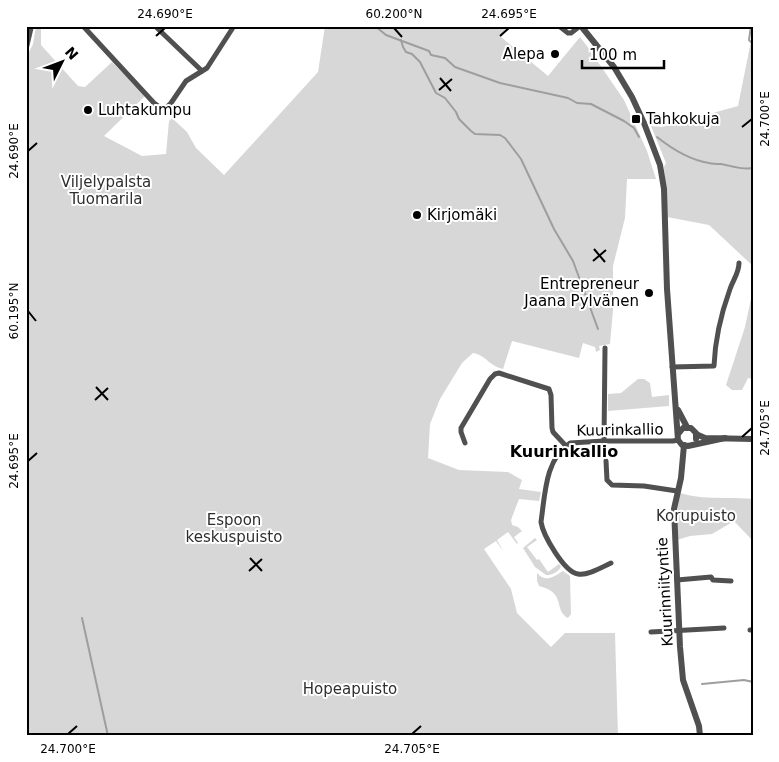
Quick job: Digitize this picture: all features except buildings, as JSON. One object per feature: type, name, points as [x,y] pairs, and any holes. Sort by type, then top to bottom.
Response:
[{"type":"street","points":[[26,47],[31,26]]},
{"type":"street","points":[[83,26],[159,108],[166,108],[186,80],[206,68],[234,26]]},
{"type":"street","points":[[155,26],[202,71]]},
{"type":"street","points":[[559,26],[568,33],[581,26],[614,67],[632,97],[647,128],[660,165],[664,189],[667,288],[675,402],[679,436],[688,445]]},
{"type":"street","points":[[672,367],[714,366],[718,330],[730,287],[739,269],[739,263]]},
{"type":"street","points":[[604,441],[605,348]]},
{"type":"street","points":[[465,443],[461,432],[464,422],[490,379],[499,373],[545,387],[550,391],[553,432],[566,446]]},
{"type":"street","points":[[675,402],[687,427],[694,430],[696,434],[705,438],[753,438]]},
{"type":"street","points":[[679,436],[682,429],[687,427]]},
{"type":"street","points":[[688,445],[696,440],[696,434]]},
{"type":"street","name":"Kuurinkallio","points":[[611,564],[584,574],[573,573],[566,567],[542,530],[544,498],[551,466],[566,446],[574,442],[673,441],[679,436]]},
{"type":"street","points":[[688,445],[725,438]]},
{"type":"street","name":"Kuurinniityntie","points":[[688,445],[677,491],[674,521],[683,680],[699,726],[700,736]]},
{"type":"street","points":[[606,461],[607,480],[612,485],[644,486],[677,491]]},
{"type":"street","points":[[677,580],[710,577],[713,580],[731,581]]},
{"type":"street","points":[[652,632],[724,628]]},
{"type":"green space","name":"Espoon keskuspuisto","points":[[36,26],[41,26],[41,45],[78,86],[85,87],[112,62],[145,96],[104,136],[142,156],[166,154],[169,121],[172,118],[187,132],[196,148],[224,175],[318,72],[325,26],[510,26],[501,37],[548,76],[580,37],[624,100],[647,151],[656,179],[627,179],[625,218],[613,266],[613,310],[610,344],[599,346],[600,350],[596,352],[595,347],[583,343],[579,358],[512,341],[503,369],[494,366],[481,356],[473,353],[462,363],[440,399],[430,424],[428,458],[459,470],[508,472],[522,480],[519,489],[541,492],[539,501],[519,499],[511,520],[512,525],[522,531],[514,537],[517,544],[508,532],[497,540],[504,552],[496,541],[484,549],[511,589],[517,613],[551,647],[565,633],[615,633],[618,736],[26,736],[26,58],[33,44]]},
{"type":"green space","points":[[753,31],[753,266],[709,225],[667,217],[664,167],[666,163],[651,126],[662,127],[738,106]]},
{"type":"green space","points":[[753,289],[753,379],[748,378],[742,390],[732,390],[726,385],[745,327]]},
{"type":"green space","points":[[638,379],[644,379],[650,383],[652,397],[669,395],[669,406],[608,411],[608,394],[621,393]]},
{"type":"green space","name":"Korupuisto","points":[[680,493],[708,498],[753,499],[753,541],[734,521],[712,534],[690,536],[677,540],[676,518]]},
{"type":"green space","points":[[535,538],[537,540],[527,547],[548,572],[559,564],[561,566],[555,573],[546,575],[535,567],[523,548]]},
{"type":"green space","points":[[563,571],[570,576],[571,614],[568,618],[561,611],[557,597],[548,589],[539,586],[537,581],[537,573],[543,578],[547,578]]},
{"type":"waterway","points":[[375,26],[386,35],[429,51],[431,55],[445,58],[455,67],[500,83],[568,98],[577,103],[591,104],[624,121],[634,128],[639,137]]},
{"type":"waterway","points":[[751,26],[749,40],[753,44]]},
{"type":"waterway","points":[[401,40],[406,52],[412,54],[420,62],[436,93],[445,98],[459,119],[471,131],[475,134],[500,135],[505,138],[521,159],[554,229],[573,261],[598,329]]},
{"type":"waterway","points":[[657,137],[688,157],[710,163],[753,168]]},
{"type":"waterway","points":[[82,618],[108,736]]},
{"type":"waterway","points":[[702,684],[744,680],[753,682]]},
{"type":"waterway","points":[[26,735],[34,736]]},
{"type":"place","name":"Alepa","points":[[555,54]]},
{"type":"place","name":"Luhtakumpu","points":[[88,110]]},
{"type":"place","name":"Tahkokuja","points":[[636,119]]},
{"type":"place","name":"Kirjomäki","points":[[417,215]]},
{"type":"place","name":"Entrepreneur Jaana Pylvänen","points":[[649,293]]},
{"type":"district","name":"Kuurinkallio","points":[[564,451]]},
{"type":"park label","name":"Viljelypalsta Tuomarila","points":[[106,190]]},
{"type":"park label","name":"Hopeapuisto","points":[[350,689]]}]
